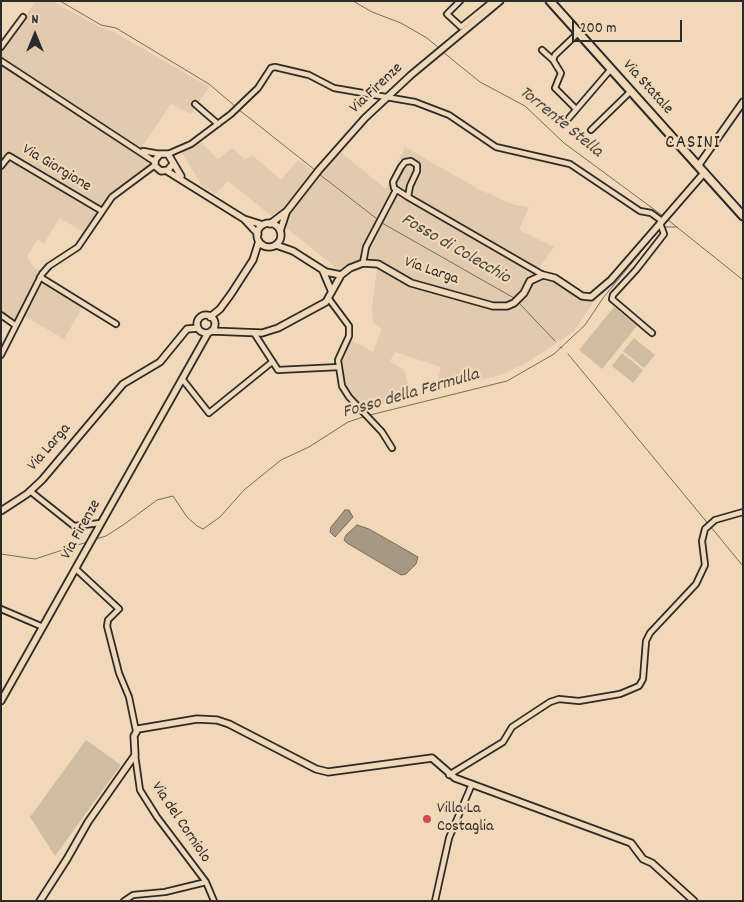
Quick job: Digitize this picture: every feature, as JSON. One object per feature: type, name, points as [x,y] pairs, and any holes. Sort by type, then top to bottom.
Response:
[{"type":"main road","name":"Via Statale","points":[[550,1],[743,216]]},
{"type":"street","points":[[460,1],[447,14],[461,27],[494,1]]},
{"type":"street","name":"Via Firenze","points":[[263,225],[270,224],[287,211],[322,166],[365,118],[388,96],[500,1]]},
{"type":"street","points":[[1,47],[23,17]]},
{"type":"street","points":[[553,60],[554,56],[578,32]]},
{"type":"street","points":[[542,50],[553,60],[561,73],[555,88],[576,109]]},
{"type":"street","points":[[1,61],[137,149],[156,165],[184,180],[244,219],[258,234],[263,225],[244,219]]},
{"type":"street","points":[[137,149],[168,154],[184,148],[218,124],[258,88],[273,67],[309,75],[334,88],[415,102],[449,115],[496,147],[570,164],[640,211],[651,213],[662,224],[664,235],[613,295],[612,299],[652,333]]},
{"type":"street","points":[[569,118],[611,69]]},
{"type":"street","points":[[591,130],[631,91]]},
{"type":"street","points":[[698,166],[743,102]]},
{"type":"street","points":[[196,104],[218,124]]},
{"type":"street","points":[[167,171],[184,148]]},
{"type":"street","points":[[1,355],[40,277],[49,266],[78,247],[112,197],[156,165],[160,154]]},
{"type":"street","points":[[168,154],[184,180]]},
{"type":"street","name":"Via Giorgione","points":[[1,166],[9,156],[102,211]]},
{"type":"street","points":[[408,197],[410,186],[417,171],[417,165],[411,161],[405,162],[393,182],[393,187],[396,190],[408,197],[544,275],[555,278],[582,296],[591,297],[611,280],[662,224],[704,173]]},
{"type":"street","points":[[200,330],[212,328],[223,331],[264,333],[278,328],[321,305],[329,298],[334,283],[340,275],[350,268],[364,263],[365,249],[396,190]]},
{"type":"street","name":"Via Firenze","points":[[276,245],[287,211]]},
{"type":"street","points":[[270,224],[293,251]]},
{"type":"street","name":"Via Firenze","points":[[253,260],[259,241],[258,234]]},
{"type":"street","points":[[259,241],[267,247],[276,245],[293,251],[322,269],[340,275]]},
{"type":"street","name":"Via Firenze","points":[[1,701],[231,294],[253,260],[267,247]]},
{"type":"street","name":"Via Larga","points":[[364,263],[378,264],[411,283],[498,307],[514,303],[524,293],[530,281],[544,275]]},
{"type":"street","points":[[322,269],[332,291]]},
{"type":"street","points":[[40,277],[116,324]]},
{"type":"street","name":"Via Firenze","points":[[186,373],[200,344],[198,321],[202,316],[210,316],[218,310],[231,294]]},
{"type":"street","points":[[329,298],[349,326],[349,336],[340,352],[339,368],[344,391],[371,418],[392,448]]},
{"type":"street","points":[[1,315],[15,325]]},
{"type":"street","points":[[210,316],[212,328]]},
{"type":"street","name":"Via Larga","points":[[180,337],[185,326],[198,321]]},
{"type":"street","name":"Via Larga","points":[[1,512],[42,480],[123,384],[160,362],[188,328],[200,330]]},
{"type":"street","points":[[254,333],[278,370],[339,368]]},
{"type":"street","points":[[182,380],[209,413],[272,362]]},
{"type":"street","points":[[30,491],[74,526],[102,523]]},
{"type":"street","points":[[449,774],[503,742],[512,727],[550,702],[560,699],[579,701],[612,695],[639,686],[644,678],[646,641],[650,633],[696,584],[705,565],[702,540],[709,524],[743,512]]},
{"type":"street","points":[[40,901],[88,822],[134,756],[136,731],[129,697],[119,673],[107,626],[108,620],[120,609],[76,569]]},
{"type":"street","points":[[1,609],[43,627]]},
{"type":"street","points":[[136,731],[141,727],[174,722],[217,720],[229,724],[322,771],[338,772],[432,758],[449,774],[472,784],[631,843],[643,859],[652,864],[694,901]]},
{"type":"street","name":"Via del Corniolo","points":[[134,756],[140,790],[157,817],[206,882],[214,901]]},
{"type":"street","points":[[435,901],[449,838],[472,784]]},
{"type":"street","points":[[124,901],[133,895],[165,892],[206,882]]},
{"type":"shaded area","points":[[35,1],[52,1],[99,27],[114,32],[209,87],[191,114],[171,104],[142,147],[147,150],[149,169],[112,192],[86,233],[59,218],[44,244],[38,239],[27,256],[30,263],[39,270],[36,277],[83,306],[64,339],[24,316],[19,326],[1,312],[1,50],[19,27]]},
{"type":"shaded area","points":[[196,137],[218,159],[232,148],[244,159],[253,156],[281,180],[298,160],[314,172],[334,147],[386,189],[405,147],[482,191],[515,205],[529,207],[519,230],[554,247],[539,268],[595,300],[573,332],[528,362],[501,375],[435,391],[441,367],[395,352],[390,361],[404,370],[412,397],[366,409],[346,387],[343,360],[350,340],[373,352],[382,329],[373,323],[372,307],[378,260],[366,258],[340,271],[228,181],[215,194],[202,186],[179,148]]},
{"type":"shaded area","points":[[614,307],[637,326],[602,369],[579,350]]},
{"type":"shaded area","points":[[634,338],[655,355],[644,368],[623,351]]},
{"type":"shaded area","points":[[622,353],[643,370],[633,383],[612,366]]},
{"type":"shaded area","points":[[345,510],[349,510],[353,517],[335,537],[330,532],[331,527]]},
{"type":"shaded area","points":[[357,525],[369,529],[418,557],[416,564],[406,574],[401,575],[347,543],[344,540],[346,535]]},
{"type":"shaded area","points":[[86,740],[121,765],[55,856],[30,817]]},
{"type":"waterway","name":"Fosso di Colecchio","points":[[60,1],[101,25],[116,28],[209,84],[235,106]]},
{"type":"waterway","name":"Torrente Stella","points":[[353,1],[372,12],[401,23],[427,38],[440,49]]},
{"type":"waterway","name":"Torrente Stella","points":[[443,52],[480,82],[525,106],[564,143],[663,216]]},
{"type":"waterway","name":"Fosso di Colecchio","points":[[238,109],[315,170]]},
{"type":"waterway","name":"Fosso di Colecchio","points":[[319,174],[377,219]]},
{"type":"waterway","name":"Torrente Stella","points":[[668,220],[743,280]]},
{"type":"waterway","name":"Fosso di Colecchio","points":[[382,223],[514,298]]},
{"type":"waterway","name":"Fosso della Fermulla","points":[[370,415],[507,381],[554,354],[585,325],[603,298],[660,229],[677,227]]},
{"type":"waterway","name":"Fosso di Colecchio","points":[[519,303],[555,341]]},
{"type":"waterway","points":[[568,354],[743,566]]},
{"type":"waterway","name":"Fosso della Fermulla","points":[[96,539],[106,536],[157,500],[173,496],[187,517],[203,529],[220,517],[244,490],[281,460],[309,447],[348,422],[366,416]]},
{"type":"waterway","name":"Fosso della Fermulla","points":[[1,554],[35,559],[87,542]]},
{"type":"place","name":"Villa La Costaglia","points":[[427,819]]},
{"type":"district","name":"CASINI","points":[[693,144]]}]
